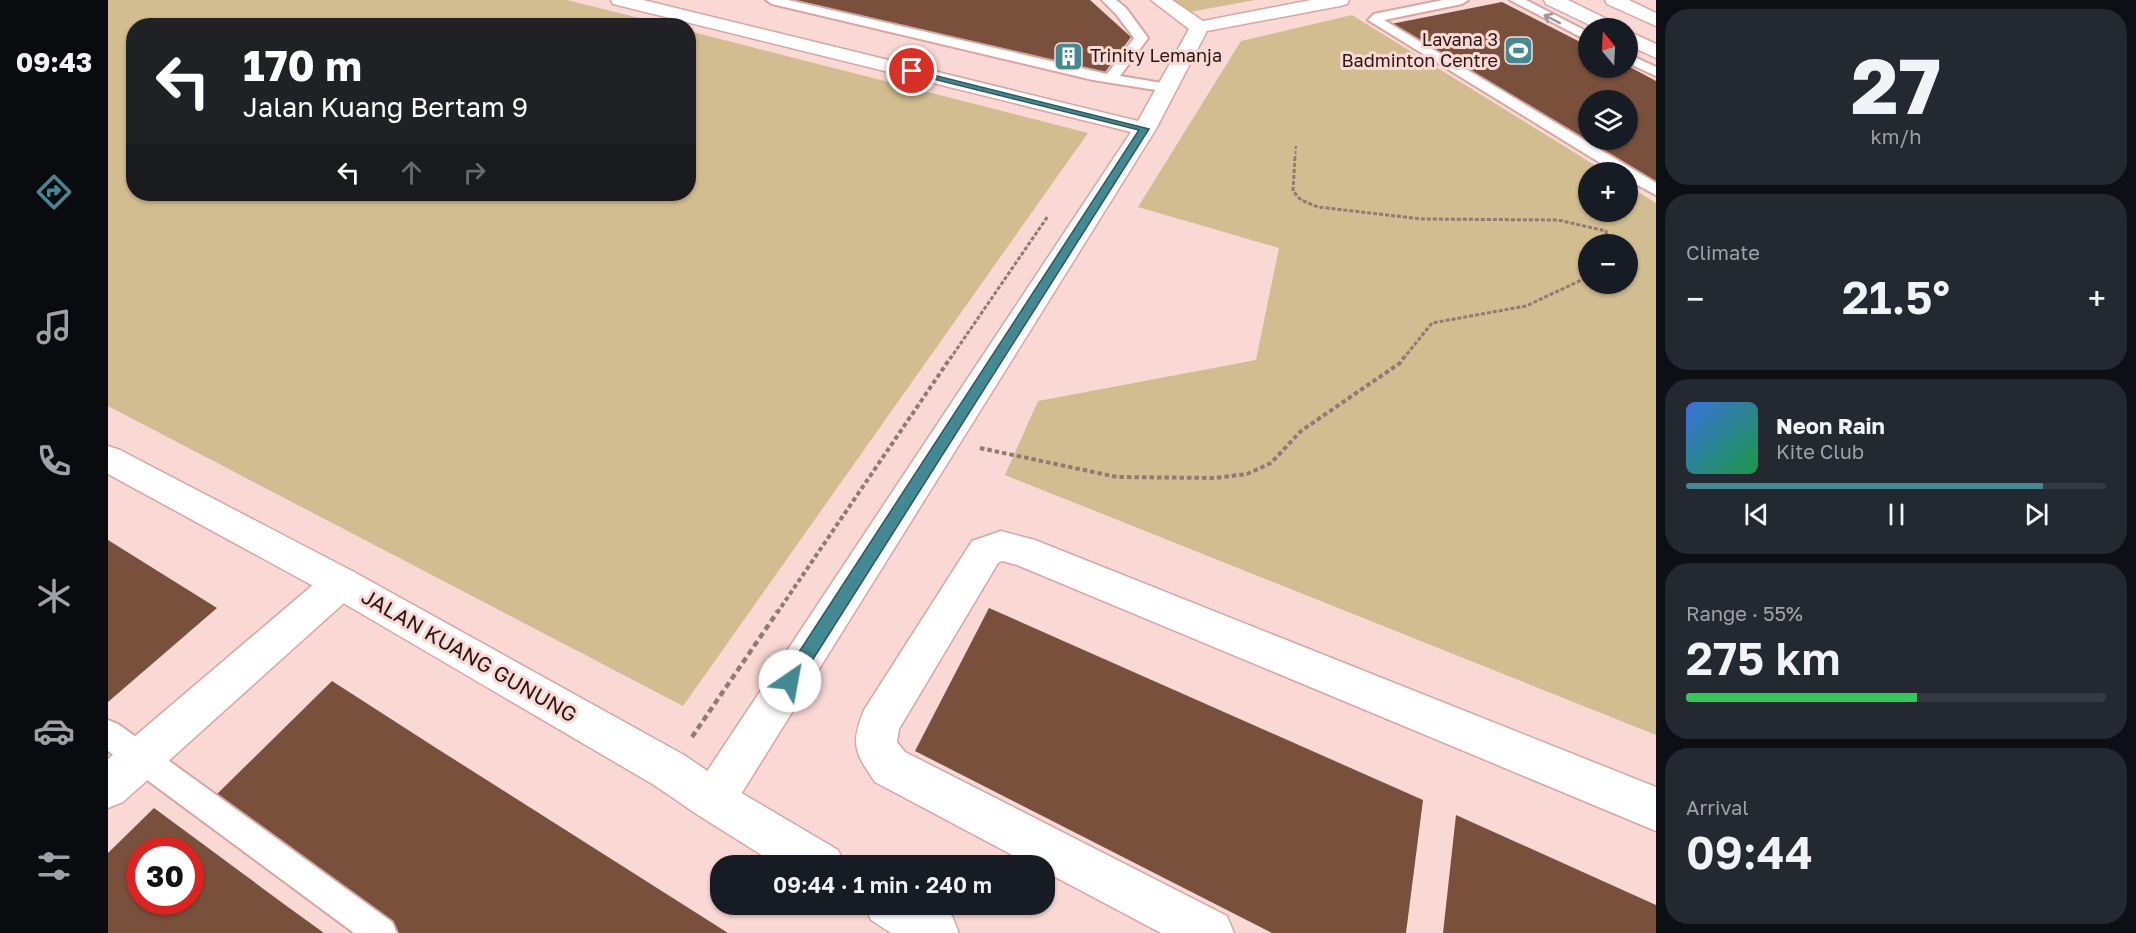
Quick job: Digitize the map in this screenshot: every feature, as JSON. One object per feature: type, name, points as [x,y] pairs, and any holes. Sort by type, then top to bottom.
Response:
[{"type":"street","points":[[620,0],[693,18]]},
{"type":"street","points":[[1160,0],[1200,27],[1340,0]]},
{"type":"street","points":[[1553,0],[1590,18]]},
{"type":"street","points":[[1614,0],[1656,20]]},
{"type":"street","points":[[696,19],[1145,129]]},
{"type":"street","points":[[713,800],[1145,129],[1200,27]]},
{"type":"street","points":[[1638,42],[1656,52]]},
{"type":"street","name":"JALAN KUANG GUNUNG","points":[[108,459],[341,583],[669,770],[713,800],[804,855]]},
{"type":"street","points":[[1210,933],[890,767],[876,747],[879,724],[985,552],[1001,546],[1022,551],[1656,809]]},
{"type":"street","points":[[108,787],[341,583]]},
{"type":"street","points":[[905,915],[935,933]]},
{"type":"lane","points":[[772,0],[1110,79],[1168,88]]},
{"type":"lane","points":[[1108,0],[1121,11],[1142,38],[1110,79]]},
{"type":"lane","points":[[1462,0],[1379,17],[1375,20],[1609,162]]},
{"type":"lane","points":[[1516,0],[1578,33]]},
{"type":"lane","points":[[1638,63],[1656,72]]},
{"type":"lane","points":[[1638,179],[1656,190]]},
{"type":"lane","points":[[108,734],[381,933]]},
{"type":"path","points":[[1296,145],[1293,191],[1301,200],[1318,207],[1422,219],[1558,220],[1606,231],[1606,234]]},
{"type":"path","points":[[669,770],[1054,208]]},
{"type":"path","points":[[944,441],[1117,477],[1215,478],[1247,474],[1270,463],[1301,431],[1400,363],[1432,323],[1526,306],[1578,282]]},
{"type":"shaded area","points":[[108,0],[567,0],[639,18],[126,18],[126,201],[696,201],[696,33],[1088,133],[683,706],[108,406]]},
{"type":"shaded area","points":[[1172,0],[1255,0],[1190,12]]},
{"type":"shaded area","points":[[1352,15],[1590,162],[1578,162],[1578,222],[1638,222],[1638,192],[1656,203],[1656,735],[1005,475],[1038,401],[1256,360],[1279,248],[1138,207],[1241,41]]},
{"type":"building","name":"Trinity Lemanja","points":[[785,0],[1090,0],[1131,37],[1103,75]]},
{"type":"building","points":[[1502,2],[1578,41],[1578,78],[1638,78],[1638,71],[1656,81],[1656,182],[1638,171],[1638,162],[1622,162],[1602,150],[1638,150],[1638,90],[1578,90],[1578,135],[1391,24]]},
{"type":"building","points":[[108,540],[217,608],[108,702]]},
{"type":"building","points":[[989,608],[1423,800],[1406,933],[1272,933],[915,751]]},
{"type":"building","points":[[332,681],[728,933],[394,933],[213,798]]},
{"type":"building","points":[[154,808],[193,837],[126,837],[126,915],[204,915],[204,845],[324,933],[108,933],[108,853]]},
{"type":"building","points":[[1456,815],[1656,905],[1656,933],[1443,933]]},
{"type":"place","name":"Lavana 3 Badminton Centre","points":[[1519,50]]},
{"type":"place","name":"Trinity Lemanja","points":[[1069,56]]},
{"type":"route","points":[[790,681],[1145,129],[912,71]]}]
